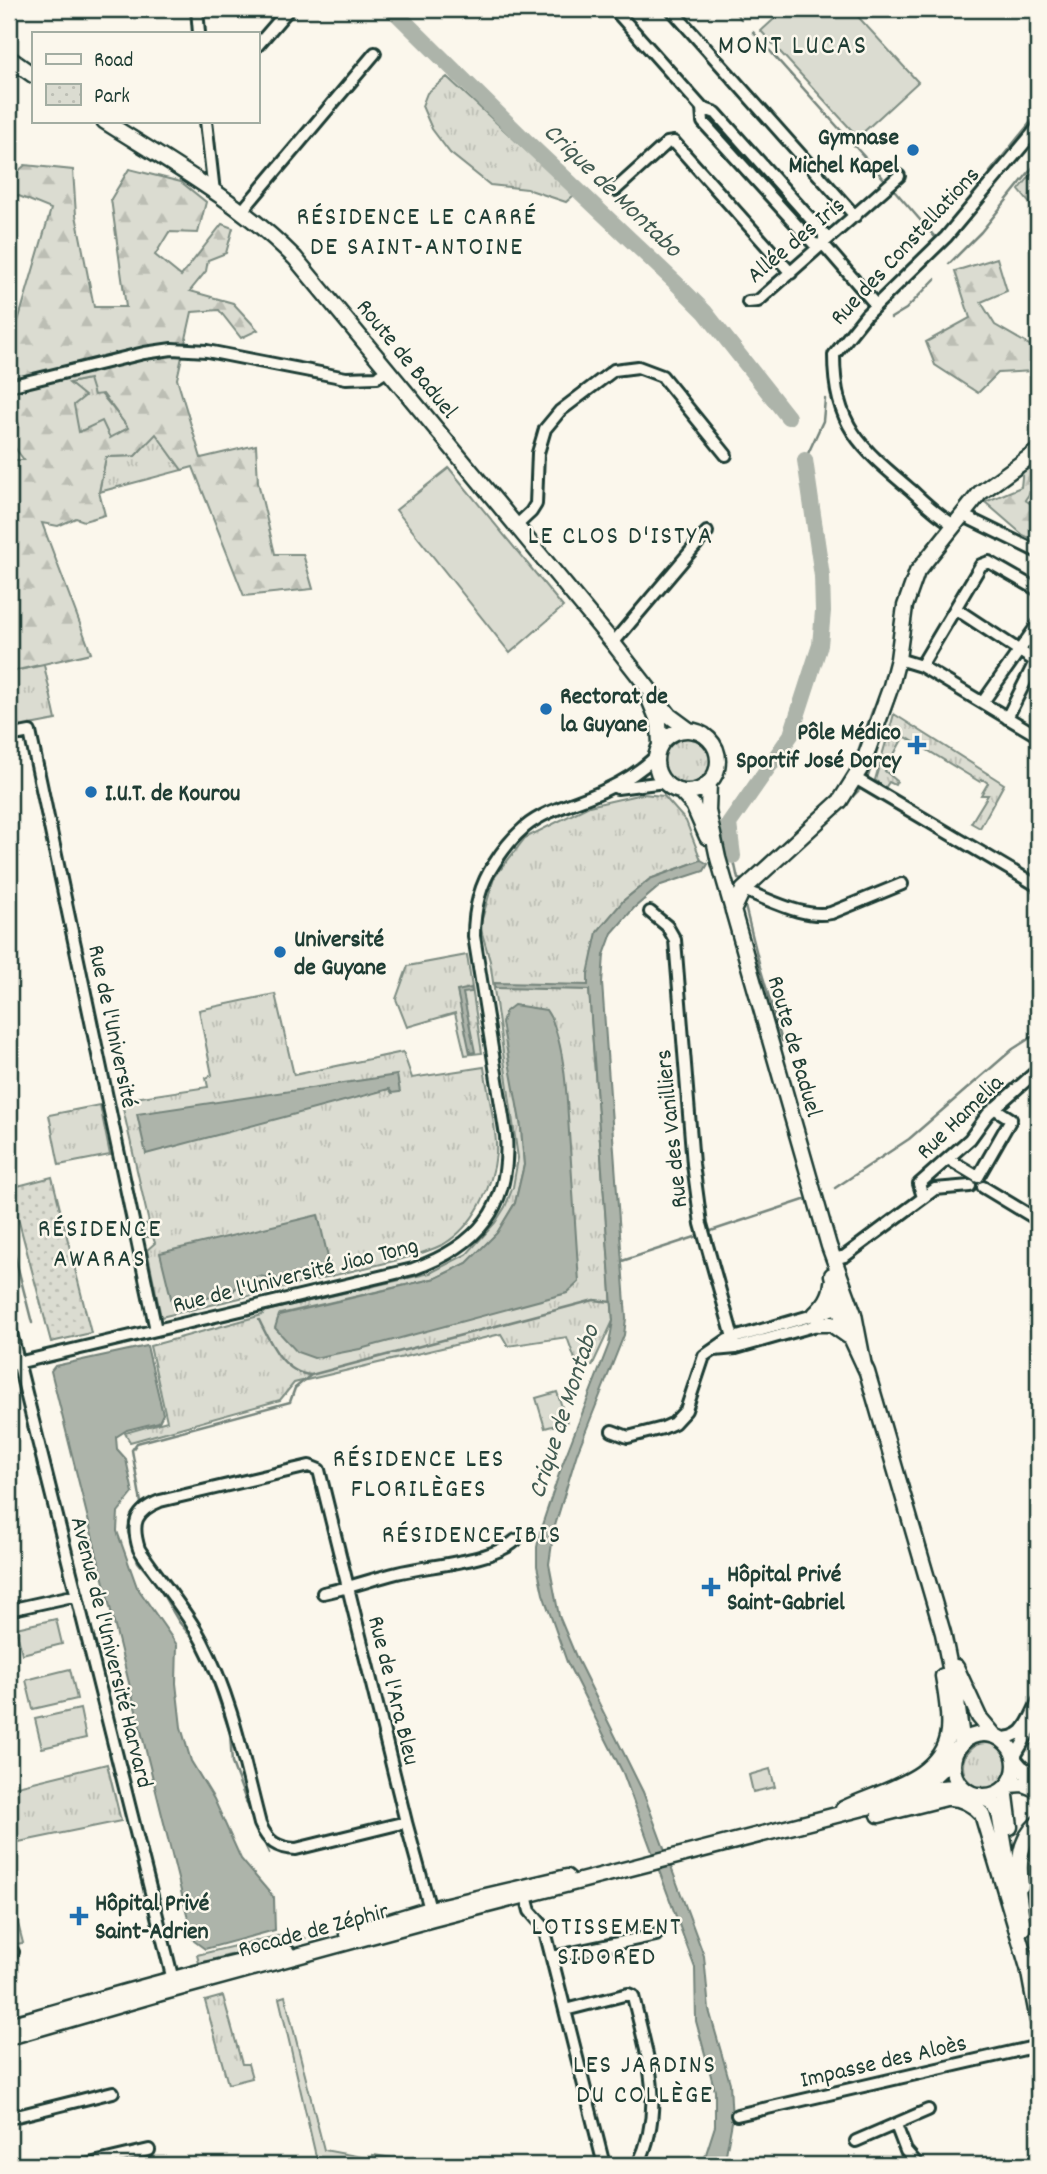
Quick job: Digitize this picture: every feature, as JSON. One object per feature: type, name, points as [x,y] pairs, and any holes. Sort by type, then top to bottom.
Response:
[{"type":"main road","points":[[9,58],[32,74]]},
{"type":"main road","name":"Route de Baduel","points":[[106,122],[242,211],[267,230],[295,258],[613,643],[670,716],[690,730]]},
{"type":"main road","points":[[733,911],[743,890],[832,807],[862,766],[891,686],[916,572],[980,494],[1038,451]]},
{"type":"main road","name":"Route de Baduel","points":[[634,670],[659,723],[659,750]]},
{"type":"main road","points":[[690,730],[710,740],[716,752],[717,768],[709,782],[696,790],[680,791],[665,782],[657,770],[659,750],[676,732],[690,730]]},
{"type":"main road","name":"Route de Baduel","points":[[709,782],[708,811],[718,858],[832,1252],[849,1336],[864,1366]]},
{"type":"main road","name":"Route de Baduel","points":[[680,791],[694,805],[718,858]]},
{"type":"main road","points":[[723,875],[743,890]]},
{"type":"main road","name":"Route de Baduel","points":[[832,1252],[832,1275],[864,1366],[943,1633],[970,1700],[983,1723],[997,1737]]},
{"type":"main road","points":[[832,1275],[831,1291],[817,1319],[831,1324],[849,1336]]},
{"type":"main road","points":[[817,1822],[859,1801],[885,1793],[932,1765],[940,1756],[946,1745],[948,1717],[936,1610]]},
{"type":"main road","name":"Route de Baduel","points":[[943,1633],[961,1731],[957,1751]]},
{"type":"main road","points":[[1038,1780],[1021,1768],[1009,1746],[997,1737],[976,1735],[957,1751],[957,1779],[972,1793],[993,1803],[999,1813],[1038,2021]]},
{"type":"main road","name":"Rocade de Zéphir","points":[[877,1807],[935,1775],[957,1751]]},
{"type":"main road","points":[[1015,1759],[1015,1771],[1007,1786],[1029,1971]]},
{"type":"main road","points":[[972,1793],[988,1796],[1007,1786],[1023,1784],[1038,1790]]},
{"type":"main road","name":"Rocade de Zéphir","points":[[9,2037],[244,1959],[286,1952],[432,1914],[526,1895],[575,1875],[631,1869],[877,1807],[941,1788],[954,1787],[972,1793]]},
{"type":"main road","points":[[817,1822],[832,1823],[866,1818],[946,1798],[957,1798],[976,1807],[982,1814],[1029,1971]]},
{"type":"main road","points":[[1029,1971],[1019,1874],[1020,1854],[1029,1832],[1038,1824]]},
{"type":"main road","name":"Rocade de Zéphir","points":[[9,2025],[174,1984]]},
{"type":"street","points":[[197,9],[199,32]]},
{"type":"street","points":[[259,44],[289,9]]},
{"type":"street","points":[[614,9],[702,108],[703,122],[814,244],[824,245],[876,305]]},
{"type":"street","points":[[671,9],[855,216]]},
{"type":"street","points":[[242,211],[375,53]]},
{"type":"street","points":[[206,122],[214,192]]},
{"type":"street","name":"Rue des Constellations","points":[[1038,127],[946,237],[876,305],[834,355],[837,389],[845,422],[866,451],[958,519],[1038,552]]},
{"type":"street","points":[[615,190],[667,143],[674,142],[791,273]]},
{"type":"street","name":"Allée des Iris","points":[[748,302],[758,301],[899,176]]},
{"type":"street","points":[[9,386],[144,353],[172,349],[207,351],[346,378],[377,377],[388,370]]},
{"type":"street","points":[[516,526],[531,512],[536,503],[538,453],[545,429],[560,411],[614,370],[638,367],[662,376],[726,455]]},
{"type":"street","points":[[613,643],[707,532]]},
{"type":"street","points":[[922,666],[981,565],[989,562],[1038,590]]},
{"type":"street","points":[[956,609],[1018,651],[1037,660],[1007,718]]},
{"type":"street","points":[[983,702],[1038,624]]},
{"type":"street","points":[[898,659],[922,666],[1038,736]]},
{"type":"street","name":"Rue de l'Université","points":[[9,736],[30,732],[156,1330]]},
{"type":"street","points":[[604,791],[632,776],[659,750]]},
{"type":"street","points":[[855,778],[1038,886]]},
{"type":"street","points":[[604,791],[665,782]]},
{"type":"street","name":"Rue de l'Université Jiao Tong","points":[[14,1364],[413,1269],[441,1259],[462,1246],[478,1231],[493,1209],[504,1184],[508,1158],[501,1097],[474,936],[478,897],[490,870],[505,847],[532,822],[554,810],[604,791]]},
{"type":"street","points":[[743,890],[819,915],[831,913],[902,884]]},
{"type":"street","name":"Rue des Vanilliers","points":[[650,912],[667,926],[675,940],[693,1164],[701,1224],[734,1343]]},
{"type":"street","name":"Rue Hamelia","points":[[923,1197],[919,1184],[970,1139],[994,1108],[1038,1070]]},
{"type":"street","points":[[948,1159],[978,1177],[1011,1119],[994,1108]]},
{"type":"street","points":[[832,1252],[845,1256],[935,1189],[970,1186]]},
{"type":"street","points":[[983,1187],[1038,1220]]},
{"type":"street","points":[[612,1431],[628,1437],[674,1423],[686,1410],[702,1361],[711,1350],[846,1311]]},
{"type":"street","name":"Avenue de l'Université Harvard","points":[[9,1325],[14,1364],[77,1595],[174,1984]]},
{"type":"street","name":"Rue de l'Ara Bleu","points":[[405,1822],[296,1849],[284,1848],[266,1837],[260,1824],[230,1709],[204,1643],[139,1549],[134,1524],[148,1506],[160,1500],[309,1466],[319,1470],[405,1822],[432,1914]]},
{"type":"street","points":[[323,1593],[349,1589],[427,1566],[490,1556],[516,1541]]},
{"type":"street","points":[[9,1610],[77,1595]]},
{"type":"street","points":[[997,1737],[1011,1738],[1020,1734],[1038,1702]]},
{"type":"street","points":[[1015,1759],[1038,1713]]},
{"type":"street","points":[[526,1895],[530,1911],[544,1927],[553,1957],[604,2165]]},
{"type":"street","points":[[553,1957],[656,1934]]},
{"type":"street","points":[[565,2010],[628,1994],[633,1996],[653,2088],[654,2112],[638,2165]]},
{"type":"street","name":"Impasse des Aloès","points":[[737,2115],[1038,2046]]},
{"type":"street","points":[[9,2118],[113,2092]]},
{"type":"street","points":[[856,2141],[928,2110]]},
{"type":"street","points":[[896,2125],[906,2151],[918,2165]]},
{"type":"street","points":[[85,2165],[149,2150]]},
{"type":"green space","points":[[785,9],[851,9],[918,82],[858,137],[761,31]]},
{"type":"green space","points":[[447,77],[574,195],[566,202],[527,189],[490,185],[450,153],[432,129],[422,106],[427,93]]},
{"type":"green space","points":[[25,165],[73,170],[76,215],[94,307],[126,307],[111,199],[129,169],[181,182],[206,202],[198,233],[169,232],[155,255],[181,276],[222,224],[233,228],[226,253],[208,260],[206,271],[190,291],[233,303],[258,330],[241,338],[219,310],[192,312],[177,379],[201,458],[256,445],[258,482],[275,554],[303,554],[313,589],[244,596],[193,467],[182,470],[156,434],[135,456],[106,457],[99,492],[105,515],[84,521],[76,518],[58,526],[42,523],[91,653],[9,672],[9,511],[13,510],[9,501],[9,460],[24,460],[9,440],[9,436],[19,425],[9,393],[9,352],[51,209],[9,192],[9,180]],"holes":[[[89,379],[94,395],[103,394],[128,428],[110,438],[102,421],[79,432],[74,405],[85,396],[69,383]]]},
{"type":"green space","points":[[1038,166],[1038,214],[1019,190]]},
{"type":"green space","points":[[997,258],[1007,291],[981,302],[995,325],[1038,350],[1038,374],[1033,371],[998,373],[978,393],[935,365],[926,342],[970,318],[955,271]]},
{"type":"green space","points":[[89,379],[129,428],[109,438],[78,432],[68,383]]},
{"type":"green space","points":[[156,433],[182,470],[99,492],[106,457],[135,456]]},
{"type":"green space","points":[[1038,463],[1038,481],[1025,500],[1038,508],[1038,542],[1023,535],[985,502],[1021,487],[1023,468]]},
{"type":"green space","points":[[449,468],[563,607],[510,653],[396,510]]},
{"type":"green space","points":[[44,665],[56,720],[19,727],[9,691],[9,672]]},
{"type":"green space","points":[[894,714],[1004,784],[980,828],[971,823],[988,795],[981,795],[988,783],[982,779],[980,782],[904,736],[885,771],[897,781],[895,785],[889,782],[885,788],[875,780]]},
{"type":"green space","points":[[686,736],[704,743],[711,761],[704,779],[686,786],[668,779],[661,761],[668,743]]},
{"type":"green space","points":[[642,794],[664,796],[686,821],[701,860],[650,879],[623,901],[588,974],[613,1321],[592,1366],[577,1365],[567,1337],[508,1346],[501,1334],[294,1383],[280,1400],[130,1442],[125,1433],[167,1421],[150,1346],[262,1315],[266,1311],[430,1273],[467,1254],[495,1223],[513,1187],[518,1158],[490,961],[480,926],[494,878],[525,838],[589,806]],"holes":[[[552,1019],[565,1084],[567,1293],[297,1352],[280,1314],[436,1278],[467,1263],[497,1233],[515,1203],[524,1165],[514,1084]]]},
{"type":"green space","points":[[467,955],[482,1053],[465,1055],[455,1013],[407,1027],[396,999],[408,966]]},
{"type":"green space","points":[[275,994],[294,1075],[403,1052],[412,1078],[484,1067],[496,1144],[491,1179],[480,1205],[464,1227],[444,1244],[433,1249],[398,1260],[161,1317],[147,1250],[155,1243],[153,1237],[143,1237],[141,1226],[149,1223],[121,1100],[208,1087],[206,1078],[212,1075],[199,1010]]},
{"type":"green space","points":[[100,1105],[110,1155],[59,1165],[49,1115]]},
{"type":"green space","points":[[52,1177],[91,1333],[51,1342],[10,1188]]},
{"type":"green space","points":[[557,1392],[567,1422],[545,1428],[536,1398]]},
{"type":"green space","points":[[56,1619],[62,1644],[22,1654],[16,1628]]},
{"type":"green space","points":[[70,1669],[77,1699],[33,1709],[26,1680]]},
{"type":"green space","points":[[80,1709],[86,1738],[42,1748],[35,1719]]},
{"type":"green space","points":[[986,1743],[1002,1750],[1009,1766],[1002,1782],[986,1789],[970,1782],[963,1766],[970,1750]]},
{"type":"green space","points":[[107,1764],[121,1821],[9,1844],[9,1788]]},
{"type":"green space","points":[[770,1769],[775,1787],[753,1792],[749,1775]]},
{"type":"green space","points":[[1038,1845],[1038,1916],[1035,1917],[1028,1894],[1025,1862]]},
{"type":"green space","points":[[9,1889],[23,1943],[9,1945]]},
{"type":"green space","points":[[293,1932],[305,1938],[277,1948],[257,1948],[199,1963],[197,1955]]},
{"type":"green space","points":[[223,1996],[242,2064],[248,2064],[252,2078],[228,2084],[205,2001]]},
{"type":"green space","points":[[285,1996],[324,2150],[372,2159],[373,2155],[436,2165],[318,2165],[279,1998]]},
{"type":"shaded area","points":[[701,860],[708,864],[704,871],[661,885],[634,908],[612,933],[604,955],[602,983],[626,1318],[624,1335],[577,1453],[554,1529],[549,1564],[559,1616],[577,1659],[643,1792],[704,1956],[709,2010],[730,2083],[732,2122],[726,2154],[721,2165],[701,2165],[715,2126],[715,2091],[696,2021],[695,1968],[623,1773],[567,1662],[543,1594],[537,1566],[541,1528],[609,1344],[613,1321],[589,990],[495,988],[495,983],[588,985],[597,932],[623,901],[650,879]]},
{"type":"shaded area","points":[[471,988],[472,992],[463,993],[475,1052],[470,1053],[457,991]]},
{"type":"shaded area","points":[[514,1005],[546,1010],[558,1039],[567,1095],[579,1282],[567,1293],[360,1349],[314,1358],[297,1352],[275,1328],[279,1315],[436,1278],[467,1263],[497,1233],[515,1203],[524,1165],[521,1127],[502,1023],[505,1012]]},
{"type":"shaded area","points":[[397,1075],[400,1092],[392,1093],[389,1089],[146,1154],[137,1114]]},
{"type":"shaded area","points":[[318,1215],[330,1266],[277,1279],[259,1276],[241,1282],[232,1292],[173,1306],[160,1253]]},
{"type":"shaded area","points":[[147,1346],[163,1414],[159,1422],[127,1430],[116,1437],[117,1449],[126,1459],[133,1493],[118,1512],[117,1531],[137,1587],[177,1645],[176,1683],[181,1727],[191,1761],[214,1799],[241,1859],[274,1898],[275,1930],[205,1949],[194,1941],[51,1371],[55,1366]]},
{"type":"waterway","name":"Crique de Montabo","points":[[392,9],[705,312],[788,417]]},
{"type":"waterway","points":[[732,9],[741,19]]},
{"type":"waterway","points":[[753,32],[885,180]]},
{"type":"waterway","points":[[990,172],[1038,113]]},
{"type":"waterway","points":[[949,264],[981,232],[1038,161]]},
{"type":"waterway","points":[[947,205],[970,178]]},
{"type":"waterway","points":[[895,191],[934,236]]},
{"type":"waterway","points":[[927,227],[939,214]]},
{"type":"waterway","points":[[891,318],[906,309],[935,279]]},
{"type":"waterway","points":[[805,460],[823,421],[825,399]]},
{"type":"waterway","name":"Crique de Montabo","points":[[733,856],[729,824],[791,735],[820,645],[822,576],[805,460]]},
{"type":"waterway","points":[[868,776],[896,696]]},
{"type":"waterway","points":[[851,771],[873,709]]},
{"type":"waterway","points":[[848,801],[860,789]]},
{"type":"waterway","points":[[733,856],[738,879],[746,881]]},
{"type":"waterway","points":[[755,890],[776,869]]},
{"type":"waterway","points":[[744,902],[782,1041]]},
{"type":"waterway","points":[[835,1188],[909,1139],[1013,1049],[1038,1033]]},
{"type":"waterway","points":[[711,1231],[807,1199]]},
{"type":"waterway","points":[[9,1233],[32,1323]]},
{"type":"waterway","points":[[622,1261],[695,1237]]},
{"type":"waterway","points":[[259,1320],[285,1363],[301,1373],[311,1375],[594,1300],[612,1302]]},
{"type":"waterway","points":[[199,1646],[138,1562],[128,1532],[131,1516],[141,1503],[132,1450],[137,1443],[290,1402],[295,1388],[311,1375]]},
{"type":"waterway","points":[[205,1658],[230,1733],[232,1763],[255,1825]]},
{"type":"waterway","points":[[260,1834],[269,1853]]},
{"type":"place","name":"Gymnase Michel Kapel","points":[[913,150]]},
{"type":"place","name":"Rectorat de la Guyane","points":[[546,709]]},
{"type":"place","name":"Pôle Médico Sportif José Dorcy","points":[[917,745]]},
{"type":"place","name":"I.U.T. de Kourou","points":[[91,792]]},
{"type":"place","name":"Université de Guyane","points":[[280,952]]},
{"type":"place","name":"Hôpital Privé Saint-Gabriel","points":[[711,1587]]},
{"type":"place","name":"Hôpital Privé Saint-Adrien","points":[[79,1916]]},
{"type":"district","name":"MONT LUCAS","points":[[793,43]]},
{"type":"district","name":"RÉSIDENCE LE CARRÉ DE SAINT-ANTOINE","points":[[417,230]]},
{"type":"district","name":"LE CLOS D'ISTYA","points":[[621,534]]},
{"type":"district","name":"RÉSIDENCE AWARAS","points":[[100,1242]]},
{"type":"district","name":"RÉSIDENCE LES FLORILÈGES","points":[[419,1472]]},
{"type":"district","name":"RÉSIDENCE IBIS","points":[[472,1533]]},
{"type":"district","name":"LOTISSEMENT SIDORED","points":[[607,1940]]},
{"type":"district","name":"LES JARDINS DU COLLÈGE","points":[[645,2078]]}]
